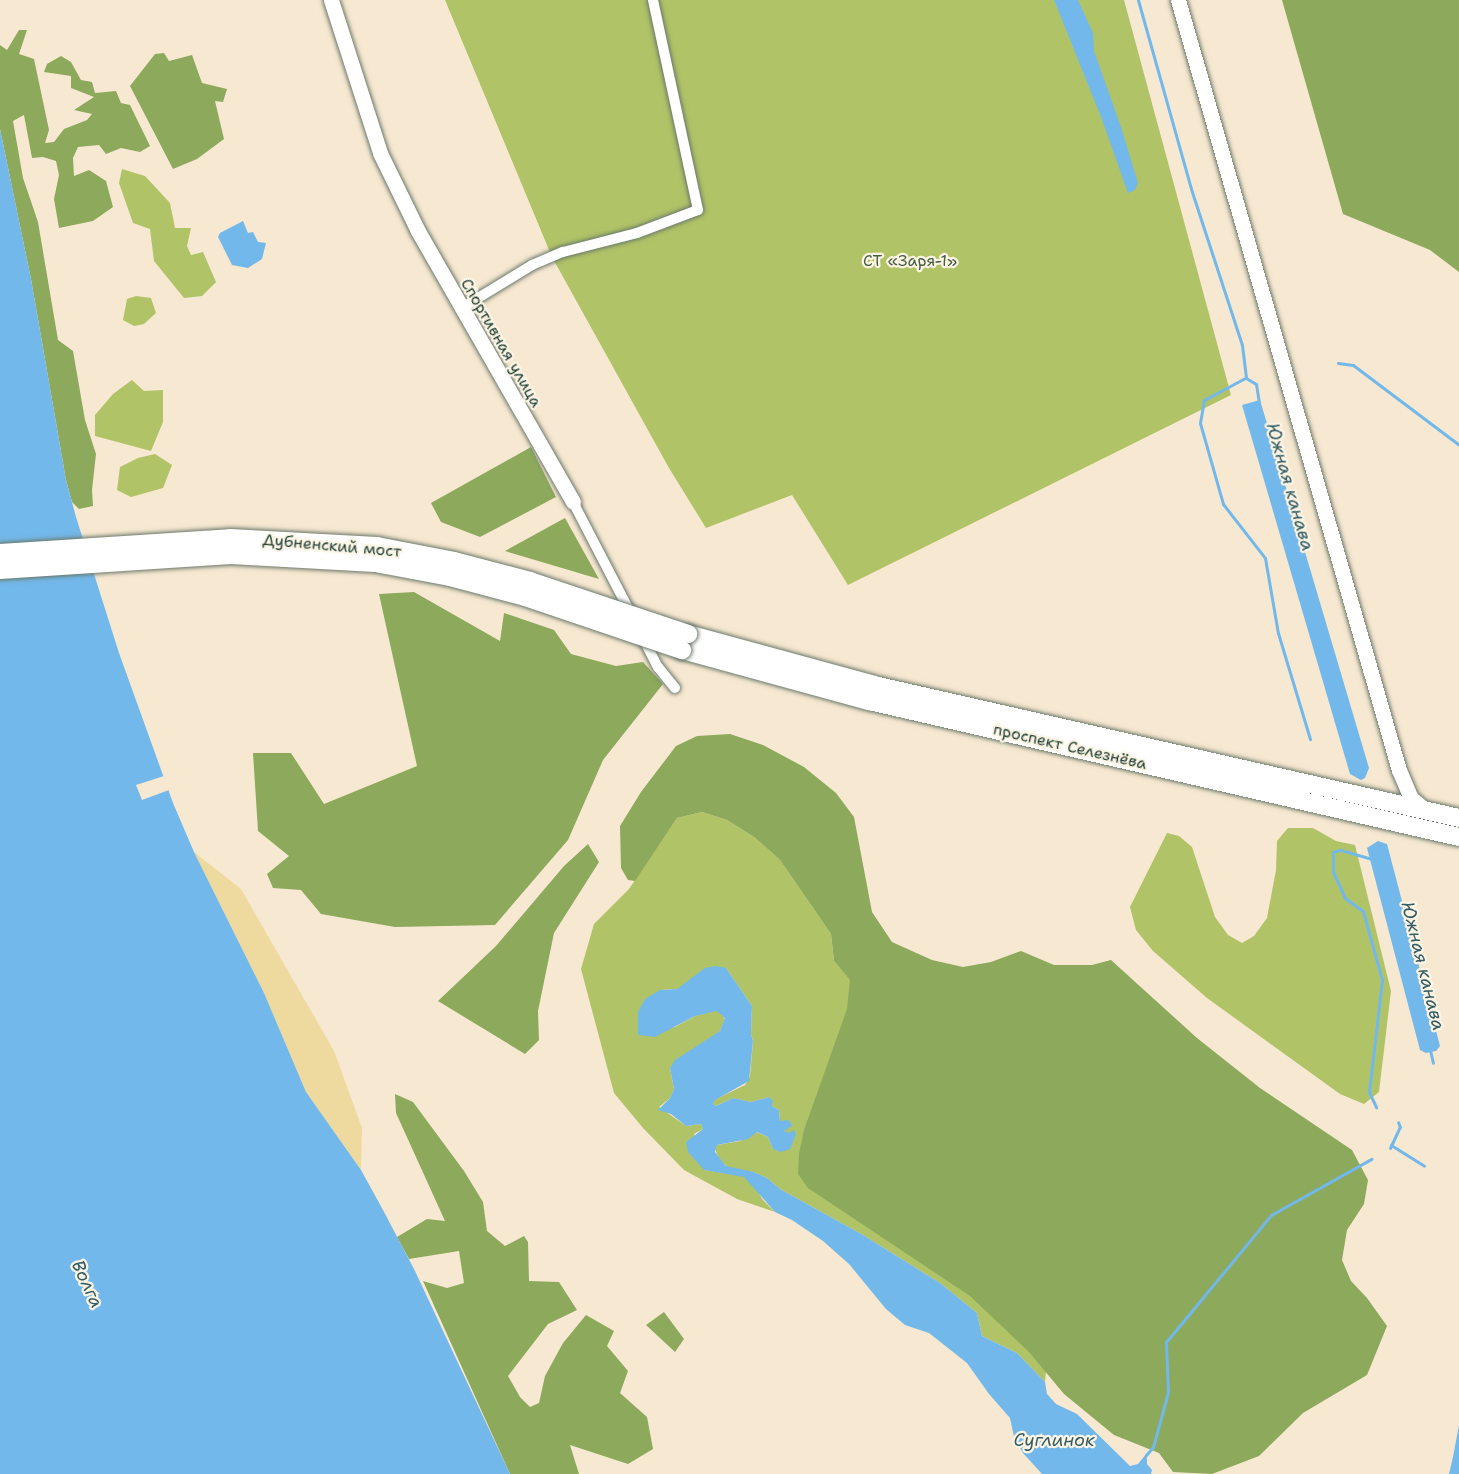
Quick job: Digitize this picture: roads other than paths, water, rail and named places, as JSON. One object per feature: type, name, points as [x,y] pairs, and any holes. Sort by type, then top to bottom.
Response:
[{"type":"main road","name":"Спортивная улица","points":[[331,0],[380,153],[460,309],[573,502]]},
{"type":"main road","points":[[1178,0],[1401,776],[1411,798],[1424,809]]},
{"type":"main road","name":"Дубненский мост","points":[[0,553],[230,538],[376,546],[454,561],[530,581],[685,642]]},
{"type":"main road","name":"Дубненский мост","points":[[0,570],[231,555],[375,563],[450,577],[685,642]]},
{"type":"main road","name":"проспект Селезнёва","points":[[685,642],[1385,799],[1459,818]]},
{"type":"main road","name":"проспект Селезнёва","points":[[685,642],[870,701],[1459,837]]},
{"type":"main road","points":[[1385,799],[1395,792],[1401,776]]},
{"type":"street","points":[[460,309],[532,266],[563,252],[637,233],[698,210],[654,0]]},
{"type":"street","name":"Спортивная улица","points":[[573,502],[658,667],[675,688]]},
{"type":"water","points":[[1054,0],[1078,0],[1093,33],[1094,51],[1138,183],[1135,190],[1128,193],[1101,117]]},
{"type":"water","name":"Волга","points":[[0,129],[31,279],[66,480],[119,653],[173,803],[194,852],[264,993],[306,1092],[361,1170],[383,1210],[415,1271],[510,1474],[0,1474]]},
{"type":"water","points":[[243,221],[248,233],[253,232],[258,242],[266,243],[262,259],[248,268],[232,265],[218,237],[220,233]]},
{"type":"water","points":[[1260,400],[1369,768],[1365,778],[1361,780],[1350,774],[1242,405]]},
{"type":"water","points":[[1378,841],[1387,844],[1440,1046],[1436,1051],[1426,1053],[1420,1050],[1367,848]]},
{"type":"water","name":"Суглинок","points":[[716,966],[726,968],[752,1006],[753,1041],[749,1081],[715,1100],[713,1104],[716,1106],[733,1098],[751,1102],[769,1097],[773,1101],[772,1106],[779,1110],[780,1121],[788,1120],[791,1123],[792,1126],[784,1131],[789,1133],[794,1130],[796,1134],[790,1149],[781,1152],[773,1149],[768,1137],[757,1132],[748,1139],[717,1145],[715,1152],[726,1166],[754,1172],[767,1178],[780,1189],[863,1235],[940,1283],[977,1313],[982,1336],[1017,1353],[1045,1382],[1047,1394],[1056,1404],[1077,1414],[1130,1466],[1138,1464],[1147,1453],[1147,1464],[1152,1470],[1151,1474],[1042,1474],[1023,1453],[1014,1437],[1010,1418],[967,1363],[929,1333],[905,1325],[886,1309],[849,1264],[823,1241],[792,1220],[775,1212],[744,1177],[704,1170],[688,1152],[686,1142],[703,1129],[701,1124],[686,1126],[671,1114],[658,1110],[670,1098],[674,1089],[670,1068],[675,1060],[720,1031],[725,1018],[717,1011],[695,1016],[655,1037],[638,1035],[638,1012],[645,999],[660,990],[677,989],[705,968]]},
{"type":"water","points":[[1459,1425],[1459,1474],[1449,1474],[1453,1457]]},
{"type":"waterway","name":"Южная канава","points":[[1138,0],[1192,192],[1242,345],[1246,378],[1256,384],[1259,402]]},
{"type":"waterway","points":[[1338,363],[1353,365],[1459,445]]},
{"type":"waterway","points":[[1245,378],[1204,400],[1200,423],[1223,504],[1265,558],[1278,633],[1310,739]]},
{"type":"waterway","points":[[1372,859],[1340,850],[1333,852],[1333,872],[1345,898],[1363,911],[1382,980],[1369,1092],[1376,1107]]},
{"type":"waterway","name":"Южная канава","points":[[1430,1050],[1433,1063]]},
{"type":"waterway","points":[[1390,1148],[1400,1127],[1398,1122]]},
{"type":"waterway","points":[[1391,1145],[1424,1166]]},
{"type":"waterway","points":[[1146,1455],[1153,1447],[1168,1392],[1166,1342],[1271,1215],[1371,1159]]},
{"type":"park label","name":"СТ «Заря-1»","points":[[910,261]]}]
